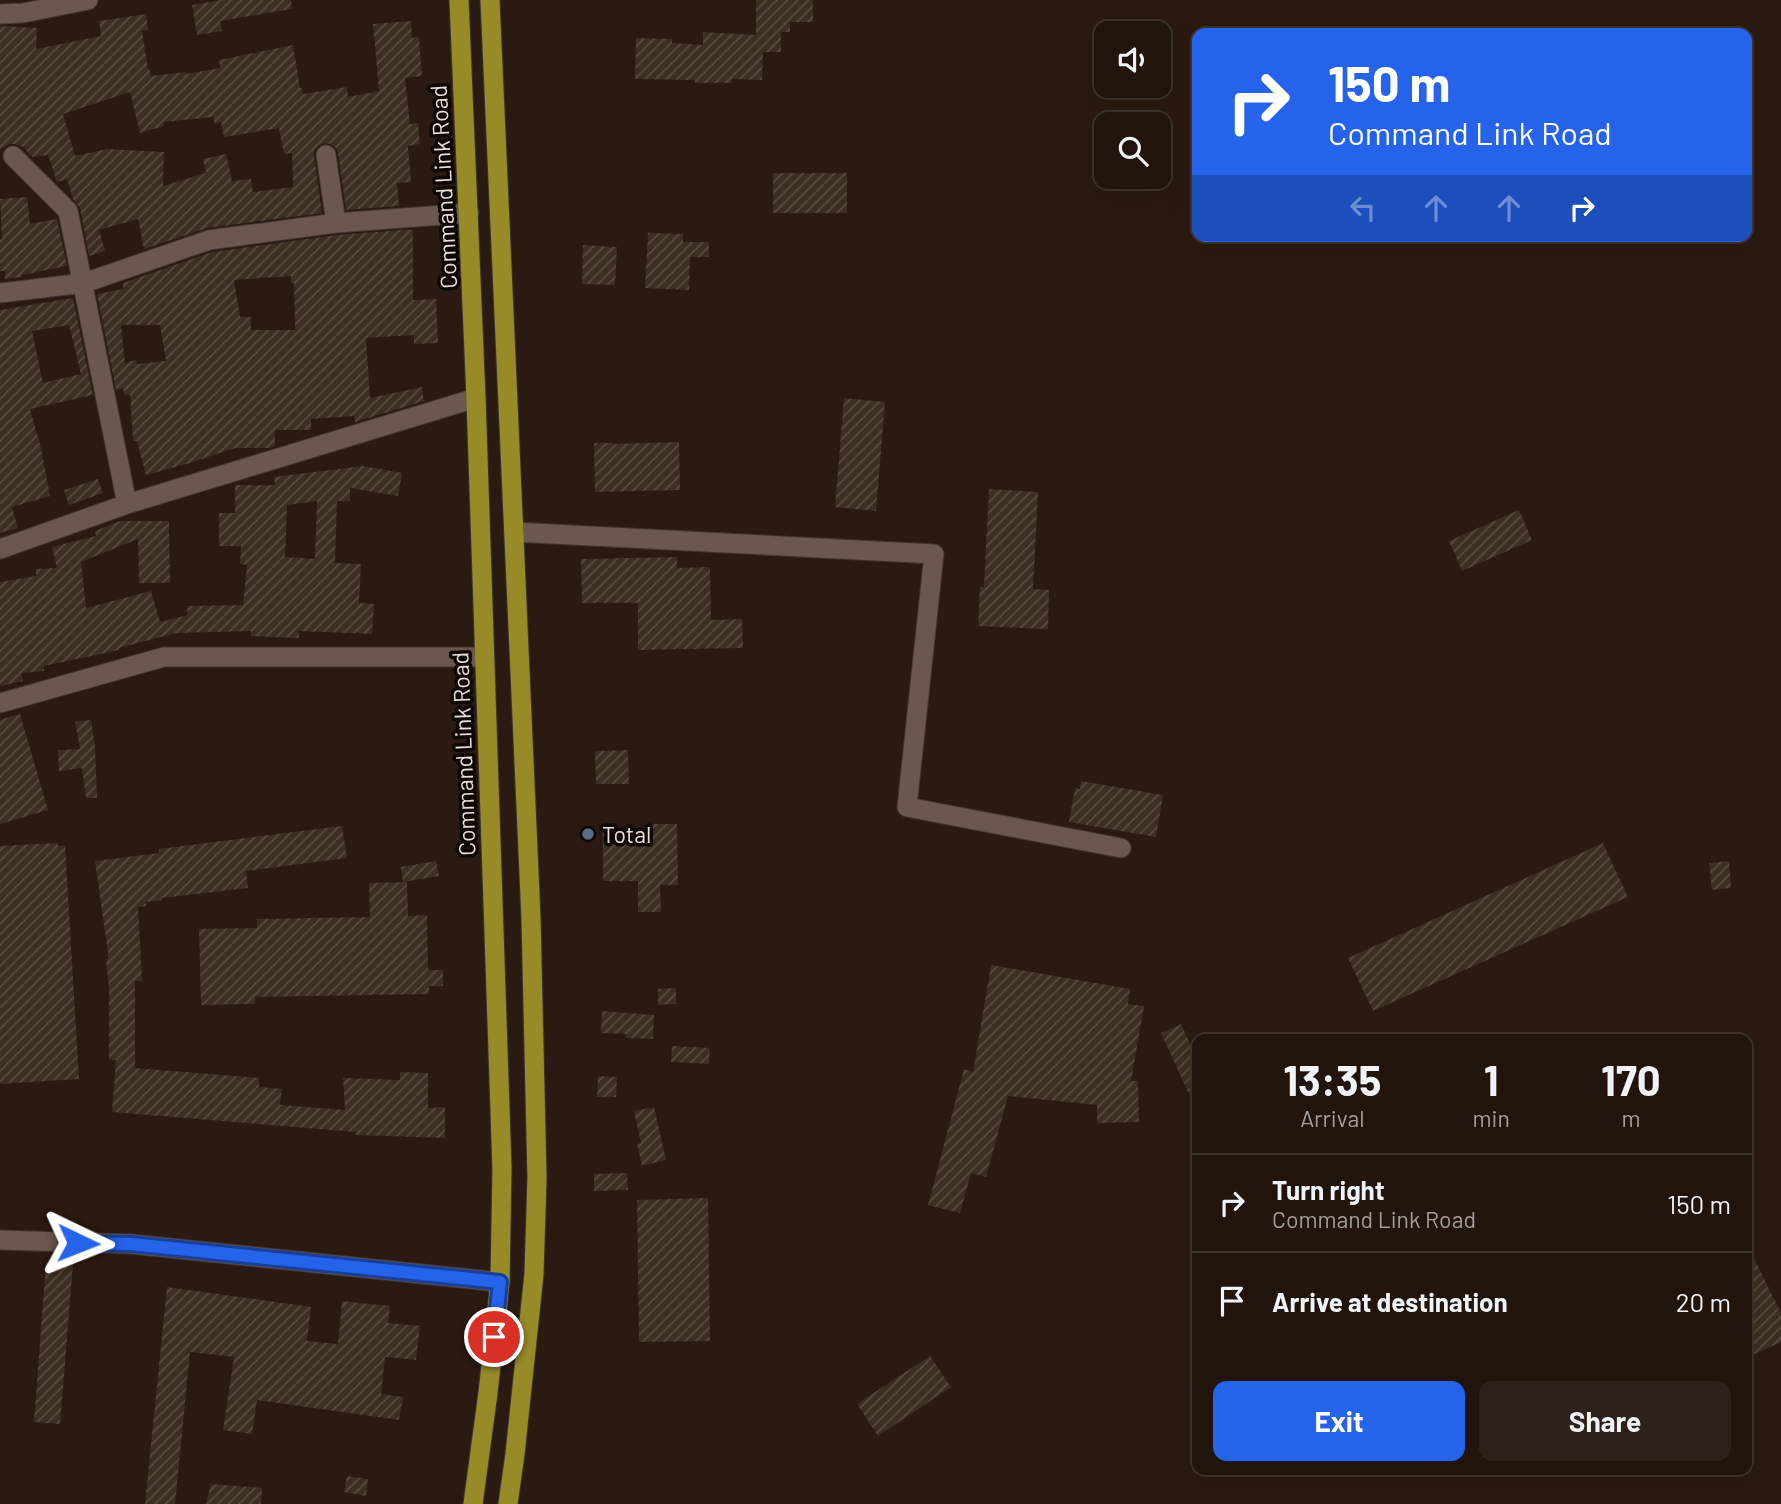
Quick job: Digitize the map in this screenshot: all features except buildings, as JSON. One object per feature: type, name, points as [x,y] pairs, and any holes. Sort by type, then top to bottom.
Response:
[{"type":"main road","name":"Command Link Road","points":[[458,0],[476,398],[502,1169],[500,1282],[473,1504]]},
{"type":"main road","points":[[490,0],[531,918],[537,1178],[534,1274],[508,1504]]},
{"type":"street","points":[[0,13],[22,6],[88,0]]},
{"type":"street","points":[[326,155],[336,223]]},
{"type":"street","points":[[13,156],[68,211],[127,504]]},
{"type":"street","points":[[0,293],[84,283],[209,240],[336,223],[469,213]]},
{"type":"street","points":[[0,549],[127,504],[476,398]]},
{"type":"street","points":[[514,532],[934,554],[907,807],[1121,848]]},
{"type":"street","points":[[0,703],[164,657],[484,657]]},
{"type":"street","points":[[0,1240],[131,1244],[500,1282]]},
{"type":"place","name":"Total","points":[[588,834]]},
{"type":"route","points":[[78,1243],[131,1244],[500,1282],[494,1337]]}]
